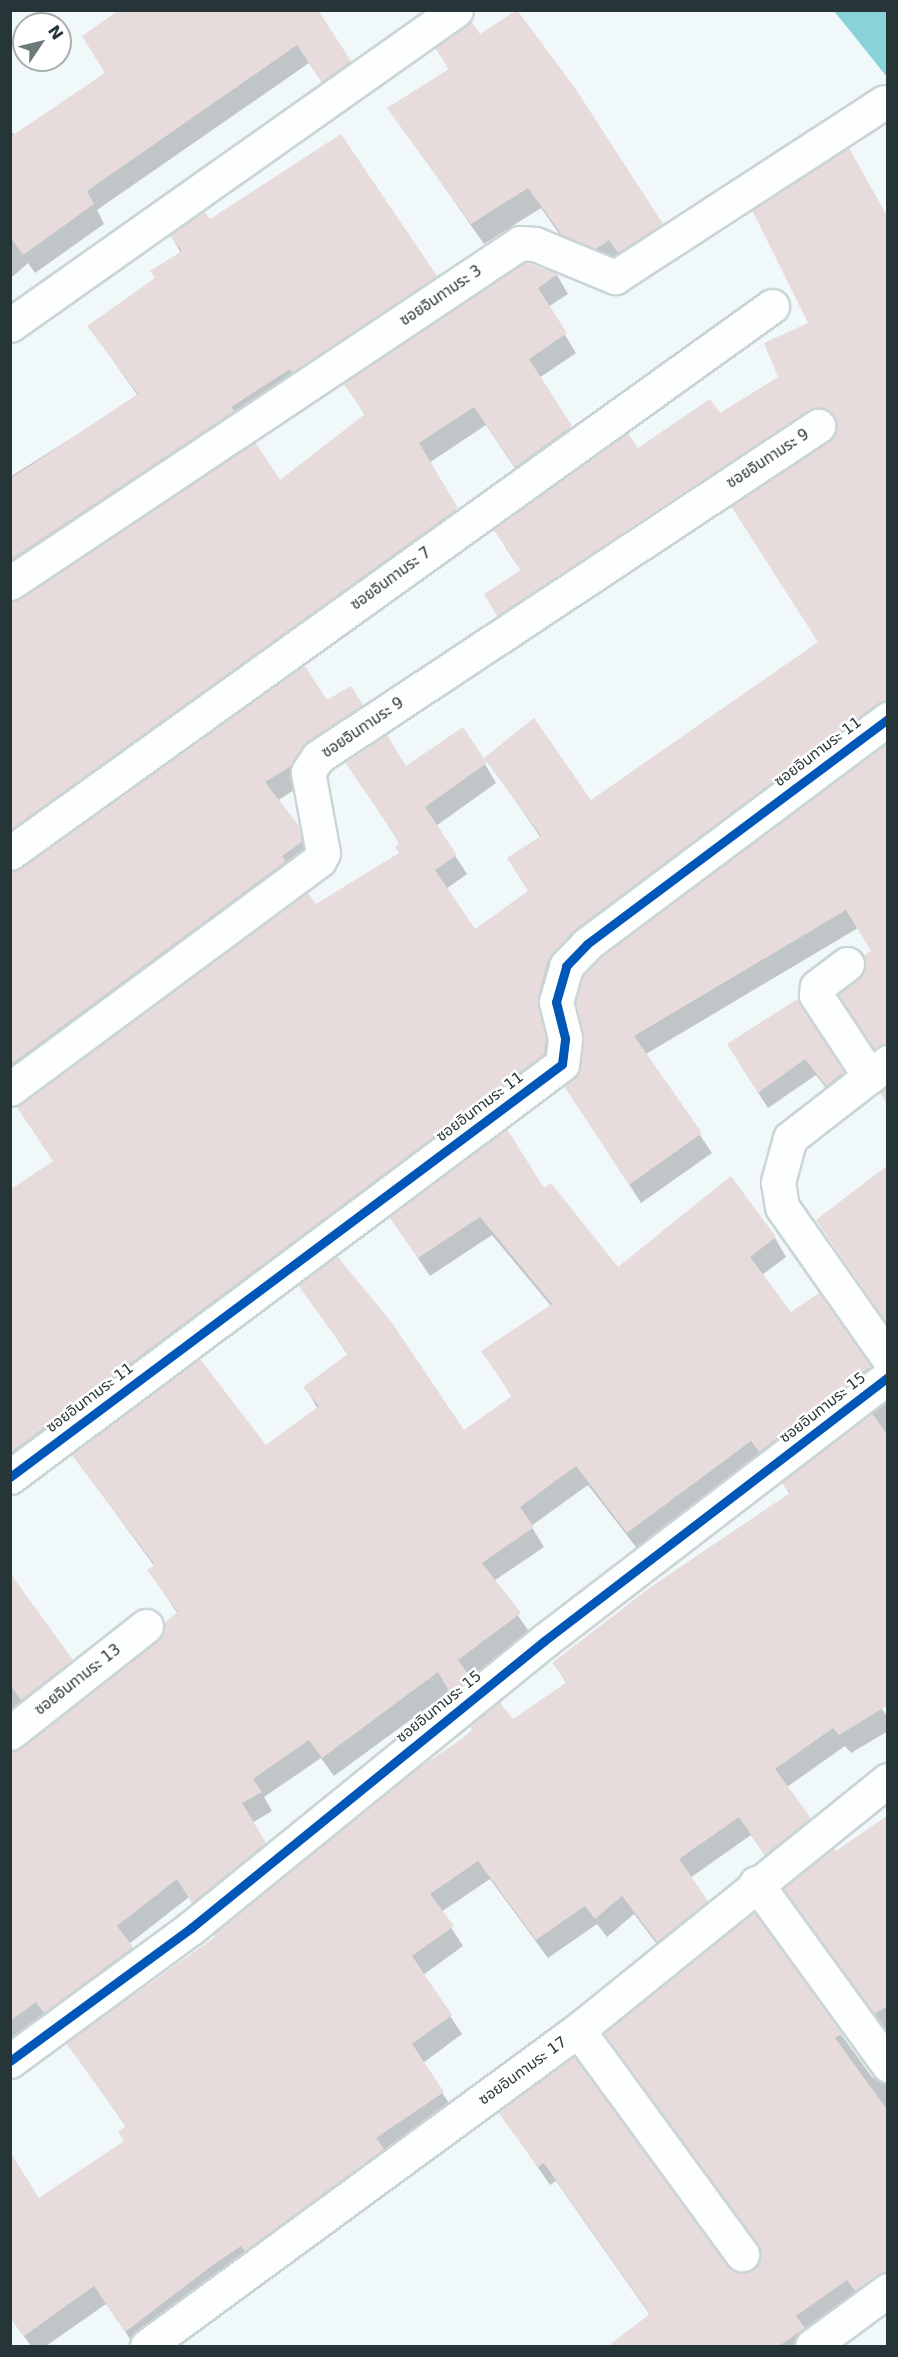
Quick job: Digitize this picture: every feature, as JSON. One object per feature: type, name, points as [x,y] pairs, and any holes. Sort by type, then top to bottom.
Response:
[{"type":"street","points":[[10,325],[456,10]]},
{"type":"street","name":"ซอยอินทามระ 3","points":[[10,583],[520,243],[535,244],[615,277],[884,102]]},
{"type":"street","name":"ซอยอินทามระ 7","points":[[10,853],[772,306]]},
{"type":"street","name":"ซอยอินทามระ 9","points":[[10,1089],[319,860],[323,853],[309,772],[318,757],[818,426]]},
{"type":"street","name":"ซอยอินทามระ 11","points":[[10,1477],[562,1064],[565,1038],[556,1002],[566,966],[587,944],[888,719]]},
{"type":"street","points":[[847,964],[817,987],[816,995],[879,1069],[790,1138],[778,1182],[782,1207],[888,1358]]},
{"type":"street","name":"ซอยอินทามระ 15","points":[[10,2061],[191,1928],[544,1641],[888,1377]]},
{"type":"street","name":"ซอยอินทามระ 13","points":[[10,1733],[146,1626]]},
{"type":"street","name":"ซอยอินทามระ 17","points":[[147,2346],[578,2030],[756,1883],[888,1780]]},
{"type":"street","points":[[756,1883],[888,2065]]},
{"type":"street","points":[[578,2030],[742,2254]]},
{"type":"street","points":[[812,2346],[888,2290]]},
{"type":"water","points":[[834,11],[887,11],[887,77]]},
{"type":"building","points":[[119,10],[318,10],[351,61],[322,82],[297,45],[87,191],[94,204],[23,255],[10,237],[10,137],[105,73],[82,36]]},
{"type":"building","points":[[517,10],[575,88],[663,224],[618,253],[609,240],[596,249],[562,235],[528,188],[471,224],[387,108],[449,69],[435,48],[471,21],[480,34]]},
{"type":"building","points":[[341,134],[437,276],[292,373],[290,369],[231,407],[234,411],[10,560],[10,479],[138,394],[87,326],[155,278],[150,271],[182,251],[169,235],[204,211],[210,219]]},
{"type":"building","points":[[849,148],[888,218],[888,701],[877,704],[573,931],[548,960],[538,997],[546,1039],[544,1054],[10,1453],[10,1190],[53,1161],[16,1106],[307,892],[316,904],[399,853],[395,847],[400,843],[345,762],[387,735],[406,766],[463,727],[487,763],[425,807],[457,855],[435,870],[475,929],[528,891],[507,858],[541,836],[484,758],[534,718],[591,800],[818,642],[731,506],[834,435],[834,416],[817,407],[497,616],[484,594],[521,570],[493,529],[628,433],[638,448],[710,399],[720,413],[778,377],[764,343],[808,323],[752,210]]},
{"type":"building","points":[[525,262],[558,274],[538,288],[567,333],[529,359],[572,426],[515,467],[474,407],[419,443],[458,508],[10,830],[10,602],[255,442],[280,480],[365,414],[343,383]]},
{"type":"building","points":[[304,665],[327,700],[351,686],[363,705],[308,741],[291,766],[265,782],[299,826],[302,842],[282,856],[286,861],[10,1065],[10,872],[21,868]]},
{"type":"building","points":[[888,743],[888,1044],[874,1049],[838,994],[859,978],[864,971],[863,956],[871,951],[846,910],[634,1036],[702,1133],[629,1185],[564,1086],[581,1066],[583,1034],[575,1002],[583,976],[599,958]]},
{"type":"building","points":[[799,998],[844,1072],[826,1086],[805,1059],[758,1093],[727,1044]]},
{"type":"building","points":[[888,1086],[888,1105],[880,1093]]},
{"type":"building","points":[[507,1129],[544,1188],[551,1183],[618,1267],[731,1176],[776,1237],[750,1257],[791,1312],[819,1293],[871,1366],[759,1452],[751,1441],[627,1533],[576,1466],[520,1507],[534,1527],[482,1563],[521,1613],[458,1660],[470,1677],[450,1693],[438,1672],[322,1758],[309,1740],[253,1779],[262,1792],[242,1803],[266,1843],[192,1903],[177,1879],[117,1926],[133,1947],[44,2013],[36,2002],[10,2021],[10,1751],[22,1748],[158,1641],[164,1623],[178,1612],[147,1570],[155,1565],[71,1454],[200,1359],[266,1445],[319,1406],[303,1387],[348,1354],[298,1285],[337,1256],[392,1323],[464,1430],[512,1396],[481,1351],[552,1304],[480,1217],[418,1258],[389,1217]]},
{"type":"building","points":[[888,1165],[888,1325],[816,1220]]},
{"type":"building","points":[[872,1413],[888,1436],[888,1705],[839,1735],[833,1728],[775,1769],[811,1818],[765,1855],[739,1817],[679,1859],[708,1901],[657,1942],[622,1896],[595,1919],[585,1906],[536,1940],[478,1861],[430,1894],[454,1926],[412,1956],[452,2015],[412,2044],[444,2092],[376,2138],[384,2149],[245,2251],[241,2246],[213,2265],[125,2332],[94,2286],[24,2336],[10,2317],[10,2152],[39,2198],[124,2141],[118,2132],[126,2126],[66,2043],[215,1937],[213,1934],[410,1774],[463,1738],[472,1730],[470,1725],[499,1701],[513,1719],[567,1682],[552,1663],[652,1586],[790,1493],[781,1482]]},
{"type":"building","points":[[10,1573],[73,1660],[21,1700],[10,1685]]},
{"type":"building","points":[[888,1815],[888,2006],[874,2014],[783,1889],[834,1848],[836,1851]]},
{"type":"building","points":[[754,1912],[842,2034],[835,2038],[888,2111],[888,2270],[855,2291],[847,2280],[796,2316],[805,2328],[779,2346],[608,2346],[650,2314],[544,2163],[538,2167],[498,2112],[574,2056],[727,2265],[743,2273],[753,2269],[761,2253],[757,2243],[604,2033]]},
{"type":"cycle path","points":[[10,1477],[562,1064],[565,1038],[556,1002],[566,966],[587,944],[888,719]]},
{"type":"cycle path","points":[[10,2061],[191,1928],[544,1641],[888,1377]]}]
